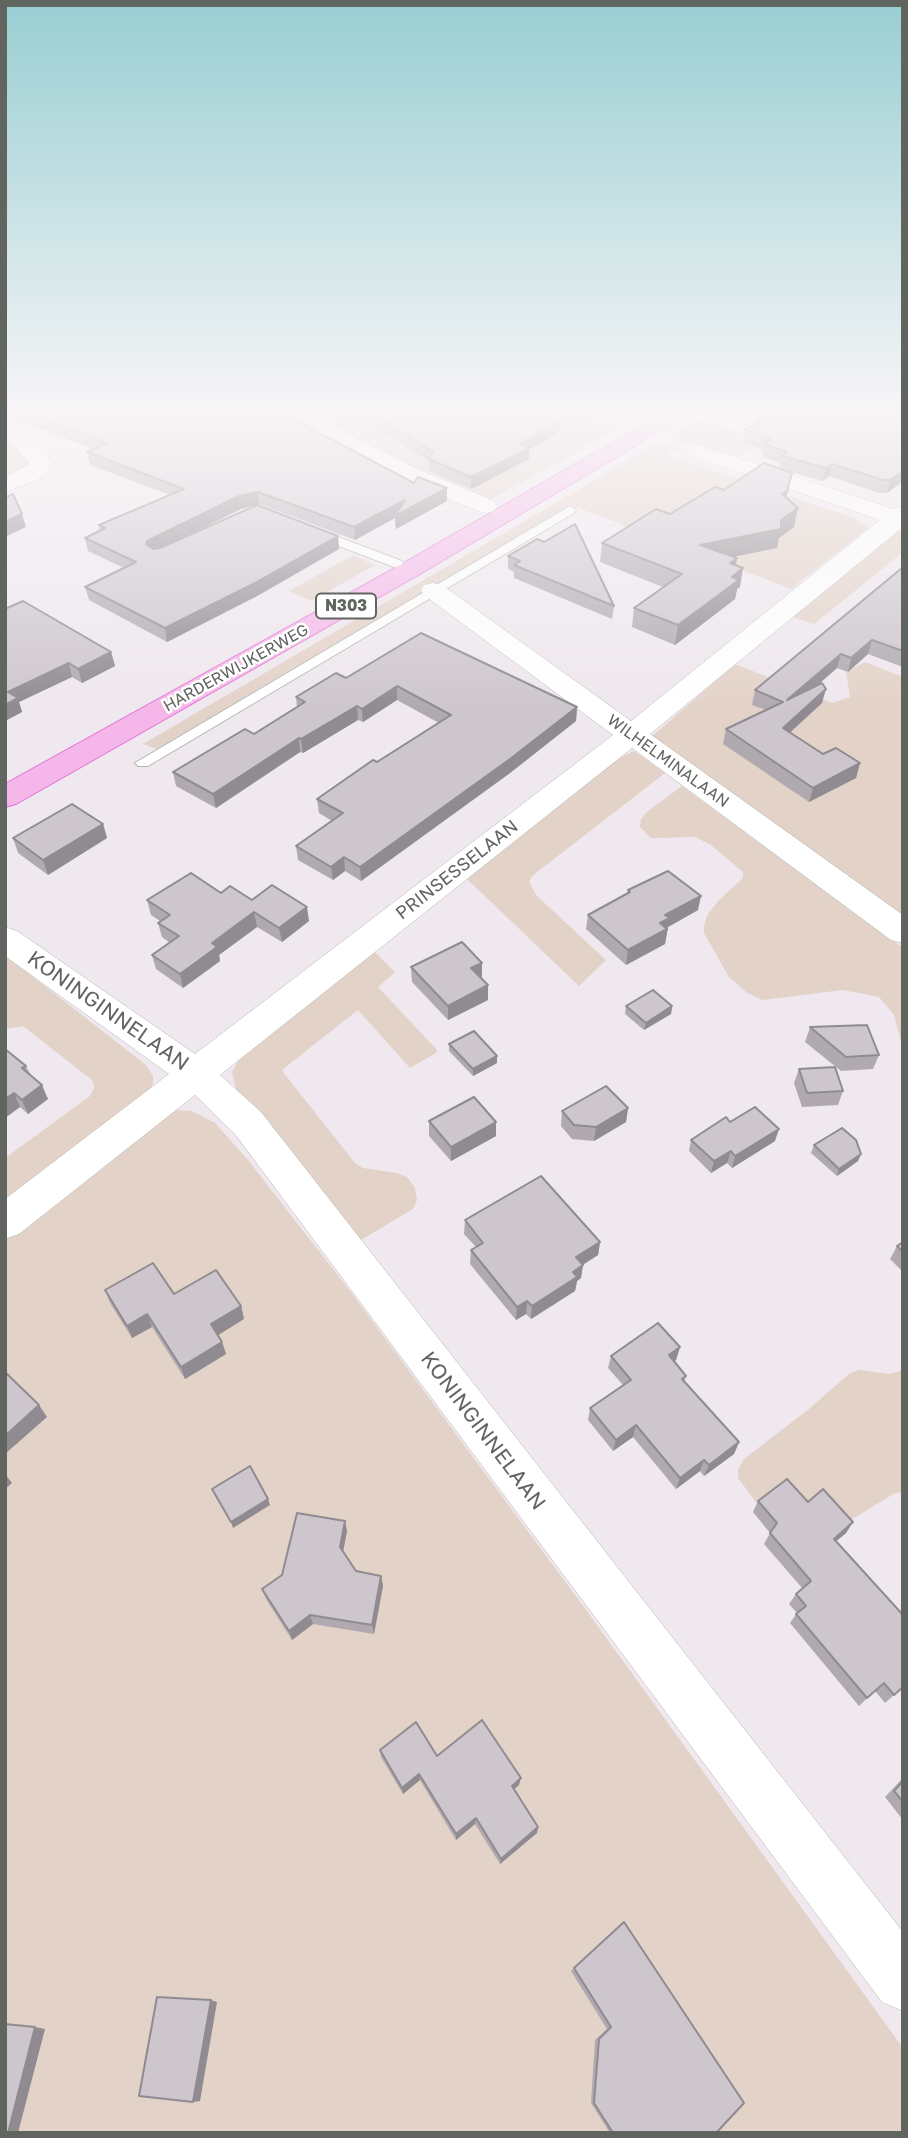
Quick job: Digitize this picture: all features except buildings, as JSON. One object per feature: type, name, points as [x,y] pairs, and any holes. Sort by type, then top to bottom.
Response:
[{"type":"main road","name":"HARDERWIJKERWEG","points":[[5,785],[494,510]]},
{"type":"main road","name":"HARDERWIJKERWEG","points":[[5,797],[514,510]]},
{"type":"street","points":[[878,510],[900,517]]},
{"type":"street","name":"PRINSESSELAAN","points":[[5,1222],[632,734],[900,517]]},
{"type":"street","name":"WILHELMINALAAN","points":[[433,590],[903,932]]},
{"type":"street","name":"KONINGINNELAAN","points":[[5,939],[196,1074],[248,1122],[903,1981]]},
{"type":"lane","name":"HARDERWIJKERWEG","points":[[143,764],[570,510]]},
{"type":"lane","points":[[299,526],[398,564]]},
{"type":"shaded area","points":[[544,510],[563,510],[157,749],[143,744]]},
{"type":"shaded area","points":[[584,510],[830,510],[855,518],[868,528],[791,589]]},
{"type":"shaded area","points":[[894,530],[903,533],[903,552],[814,624],[789,616]]},
{"type":"shaded area","points":[[353,555],[375,565],[311,601],[289,591]]},
{"type":"shaded area","points":[[865,662],[903,677],[903,921],[649,739],[735,664],[832,703],[850,697],[846,672]]},
{"type":"shaded area","points":[[634,751],[665,773],[532,876],[529,882],[536,895],[606,960],[579,986],[466,878],[613,761]]},
{"type":"shaded area","points":[[682,786],[903,948],[903,1049],[894,1015],[879,997],[843,990],[762,1000],[746,992],[729,977],[704,933],[704,925],[708,914],[719,900],[743,878],[743,872],[711,845],[695,837],[651,838],[640,827],[641,819],[648,811]]},
{"type":"shaded area","points":[[374,951],[395,972],[378,987],[437,1050],[436,1053],[410,1068],[358,1010],[283,1069],[355,1163],[363,1168],[407,1177],[415,1188],[417,1200],[413,1209],[356,1243],[236,1089],[232,1072],[239,1059]]},
{"type":"shaded area","points":[[5,955],[146,1065],[153,1076],[153,1084],[146,1095],[5,1201],[5,1158],[90,1096],[94,1088],[93,1081],[23,1026],[5,1029]]},
{"type":"shaded area","points":[[172,1110],[192,1111],[215,1123],[248,1160],[353,1295],[581,1603],[903,2048],[903,2133],[5,2133],[5,1236]]},
{"type":"shaded area","points":[[859,1370],[889,1374],[903,1370],[903,1492],[895,1493],[844,1524],[761,1509],[738,1478],[738,1470],[744,1459],[809,1409],[850,1373]]}]
